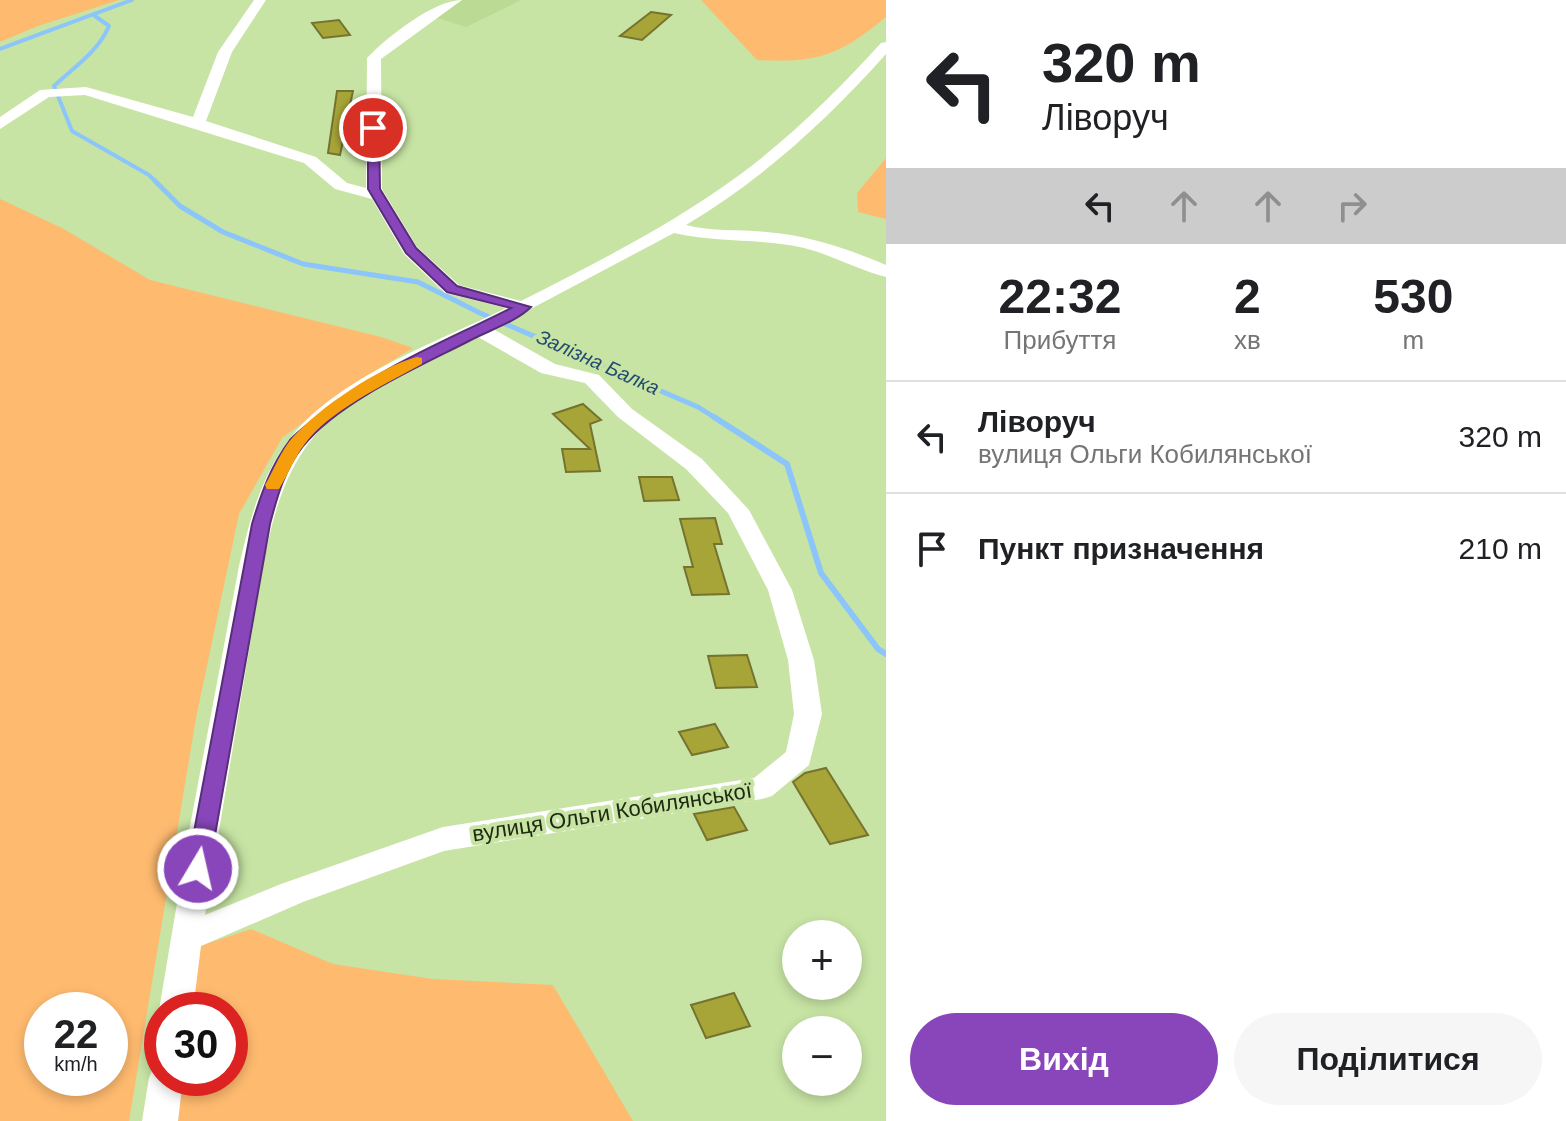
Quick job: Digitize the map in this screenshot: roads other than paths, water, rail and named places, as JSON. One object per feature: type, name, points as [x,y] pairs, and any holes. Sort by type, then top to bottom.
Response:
[{"type":"street","points":[[198,123],[225,52],[260,0]]},
{"type":"street","points":[[456,0],[436,11],[374,58],[374,189],[410,250],[452,289],[523,308]]},
{"type":"street","points":[[178,992],[226,699],[261,524],[270,493],[298,442],[344,403],[373,384],[523,308],[703,207],[769,160],[886,46]]},
{"type":"street","points":[[0,124],[48,92],[86,91],[310,160],[341,186],[378,196]]},
{"type":"street","points":[[668,226],[704,235],[767,237],[805,243],[850,256],[886,272]]},
{"type":"street","name":"вулиця Ольги Кобилянської","points":[[186,938],[292,893],[443,839],[762,788],[799,757],[808,714],[801,660],[780,590],[738,510],[694,464],[625,413],[592,379],[548,369],[484,326]]},
{"type":"street","points":[[160,1121],[163,1096]]},
{"type":"waterway","points":[[0,49],[132,0]]},
{"type":"waterway","name":"Залізна Балка","points":[[95,16],[109,26],[99,44],[54,86],[72,131],[149,175],[180,206],[223,232],[303,264],[418,282],[480,313],[698,407],[717,419]]},
{"type":"waterway","name":"Залізна Балка","points":[[714,417],[787,464],[821,573],[878,649],[886,654]]}]
